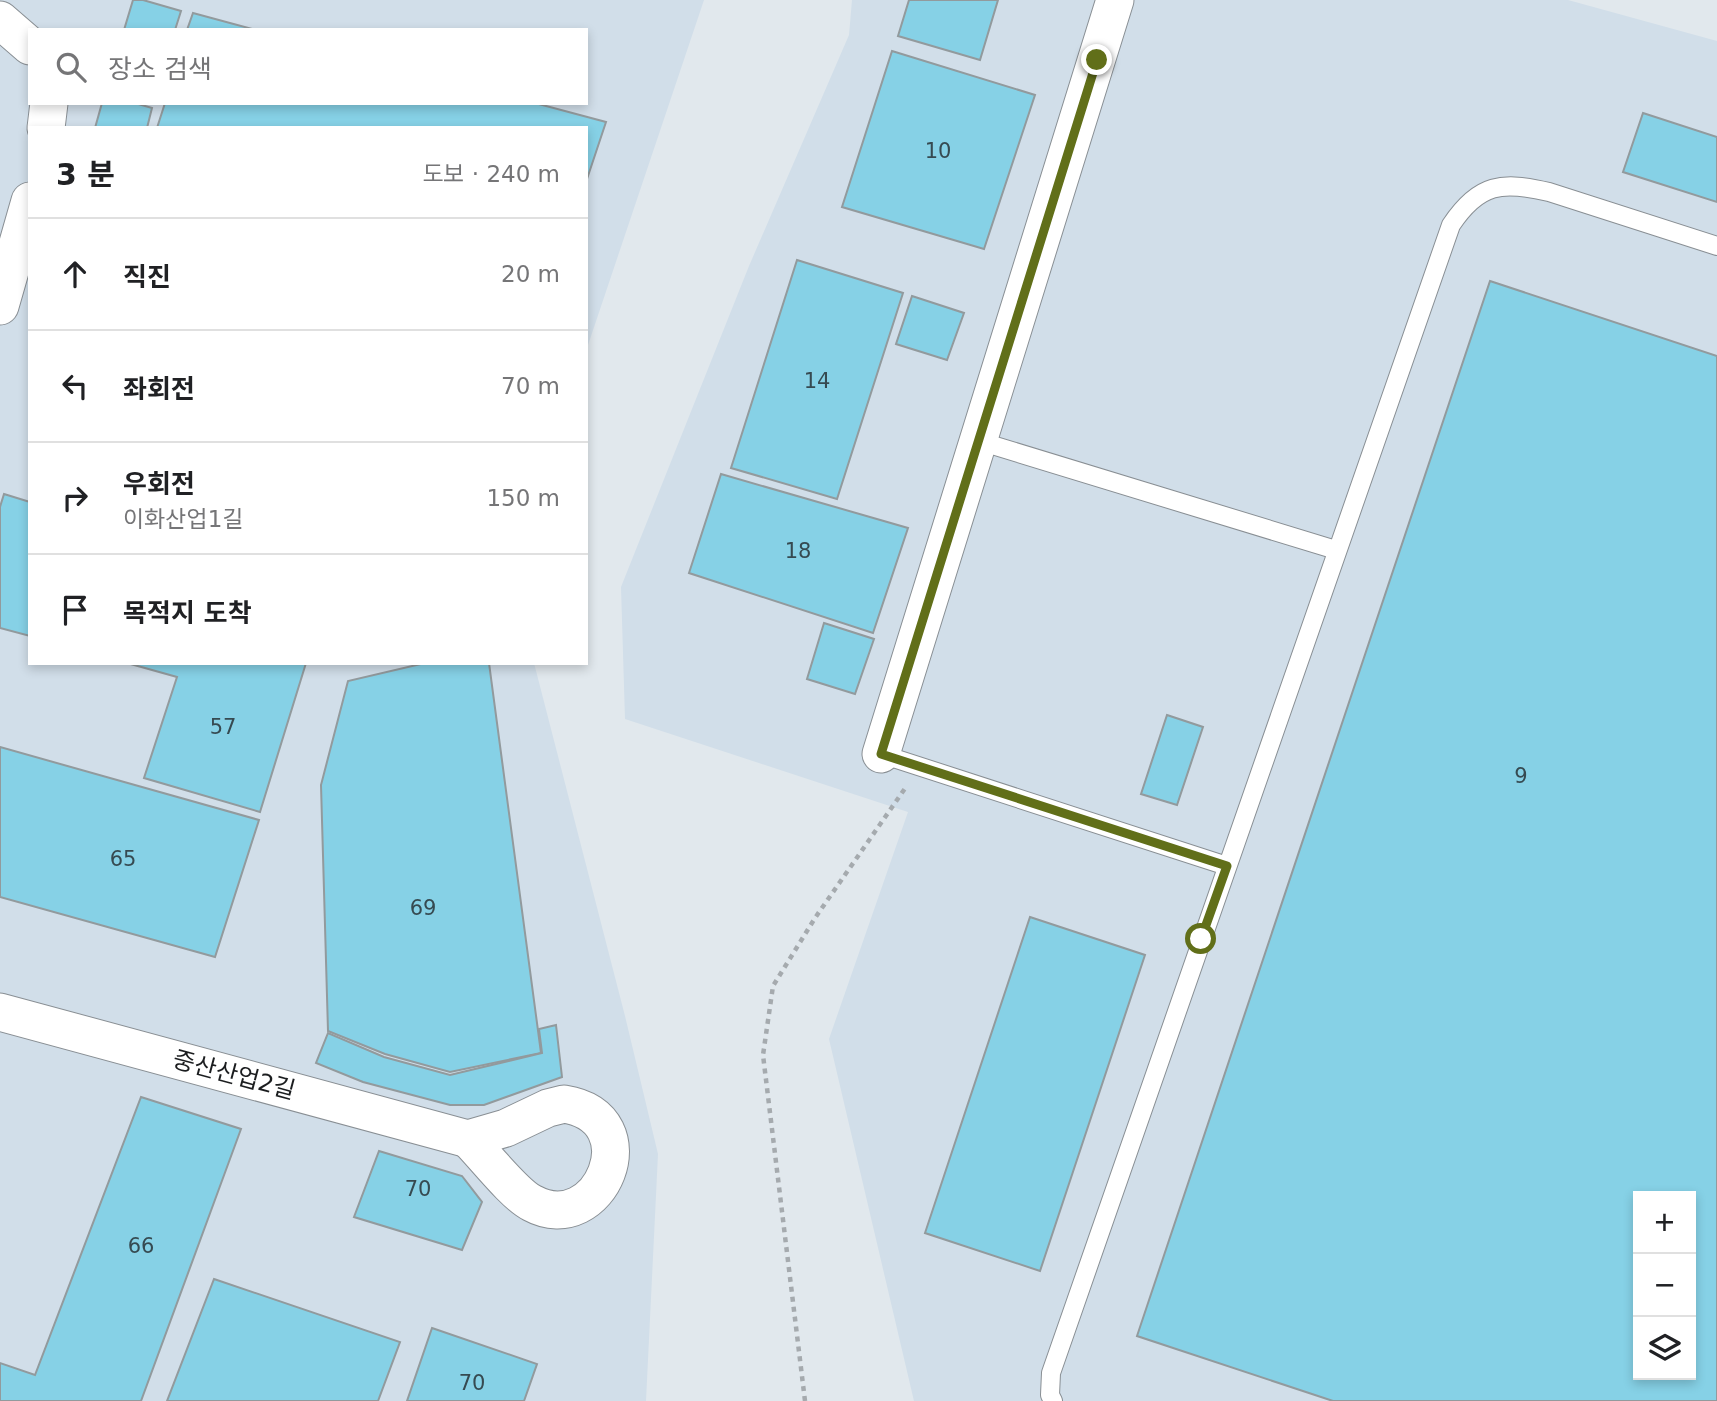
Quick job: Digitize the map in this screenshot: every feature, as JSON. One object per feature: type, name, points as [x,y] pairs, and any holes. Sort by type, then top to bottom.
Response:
[{"type":"street","points":[[881,754],[1115,0]]},
{"type":"street","points":[[0,20],[28,44]]},
{"type":"street","points":[[46,126],[49,105]]},
{"type":"street","points":[[0,306],[28,208]]},
{"type":"street","name":"중산산업2길","points":[[0,1012],[468,1139]]},
{"type":"lane","points":[[1054,1401],[1050,1395],[1051,1373],[1440,250],[1451,225],[1463,207],[1480,193],[1500,186],[1521,185],[1717,246]]},
{"type":"lane","points":[[979,441],[1336,550]]},
{"type":"lane","points":[[881,754],[1227,866]]},
{"type":"path","points":[[805,1401],[763,1055],[773,986],[859,852],[921,767]]},
{"type":"shaded area","points":[[0,0],[704,0],[588,345],[588,126],[28,126],[28,665],[535,665],[658,1154],[646,1401],[0,1401]]},
{"type":"shaded area","points":[[852,0],[1568,0],[1717,41],[1717,1401],[914,1401],[829,1039],[908,812],[625,719],[621,587],[749,266],[849,35]]},
{"type":"building","points":[[133,0],[143,0],[181,11],[176,28],[125,28]]},
{"type":"building","points":[[909,0],[998,0],[980,60],[898,36]]},
{"type":"building","points":[[193,13],[249,28],[188,28]]},
{"type":"building","points":[[892,51],[1035,95],[984,249],[842,207]]},
{"type":"building","points":[[101,105],[142,105],[152,108],[148,126],[96,126]]},
{"type":"building","points":[[164,105],[542,105],[606,122],[588,176],[588,126],[158,126]]},
{"type":"building","points":[[1643,113],[1717,137],[1717,202],[1623,172]]},
{"type":"building","points":[[797,260],[903,293],[837,499],[731,468]]},
{"type":"building","points":[[1490,281],[1717,356],[1717,1401],[1333,1401],[1137,1336]]},
{"type":"building","points":[[912,296],[964,313],[947,360],[896,344]]},
{"type":"building","points":[[721,474],[908,528],[873,633],[689,573]]},
{"type":"building","points":[[4,494],[28,501],[28,635],[0,628],[0,507]]},
{"type":"building","points":[[824,623],[874,639],[855,694],[807,679]]},
{"type":"building","points":[[134,665],[305,665],[260,812],[144,778],[177,677]]},
{"type":"building","points":[[416,665],[489,665],[541,1053],[450,1072],[385,1054],[328,1031],[321,785],[348,681]]},
{"type":"building","points":[[1167,715],[1203,727],[1177,805],[1141,794]]},
{"type":"building","points":[[0,747],[259,820],[215,957],[0,897]]},
{"type":"building","points":[[1030,917],[1145,955],[1040,1271],[925,1233]]},
{"type":"building","points":[[556,1025],[562,1077],[484,1105],[450,1105],[363,1082],[316,1063],[328,1033],[384,1057],[450,1075],[542,1053],[539,1029]]},
{"type":"building","points":[[141,1097],[241,1129],[141,1401],[0,1401],[0,1363],[35,1375]]},
{"type":"building","points":[[379,1151],[462,1176],[482,1202],[462,1250],[354,1217]]},
{"type":"building","points":[[214,1279],[400,1342],[378,1401],[167,1401]]},
{"type":"building","points":[[432,1328],[537,1364],[524,1401],[407,1401]]},
{"type":"route","points":[[1097,60],[881,754],[1227,866],[1201,939]]}]
